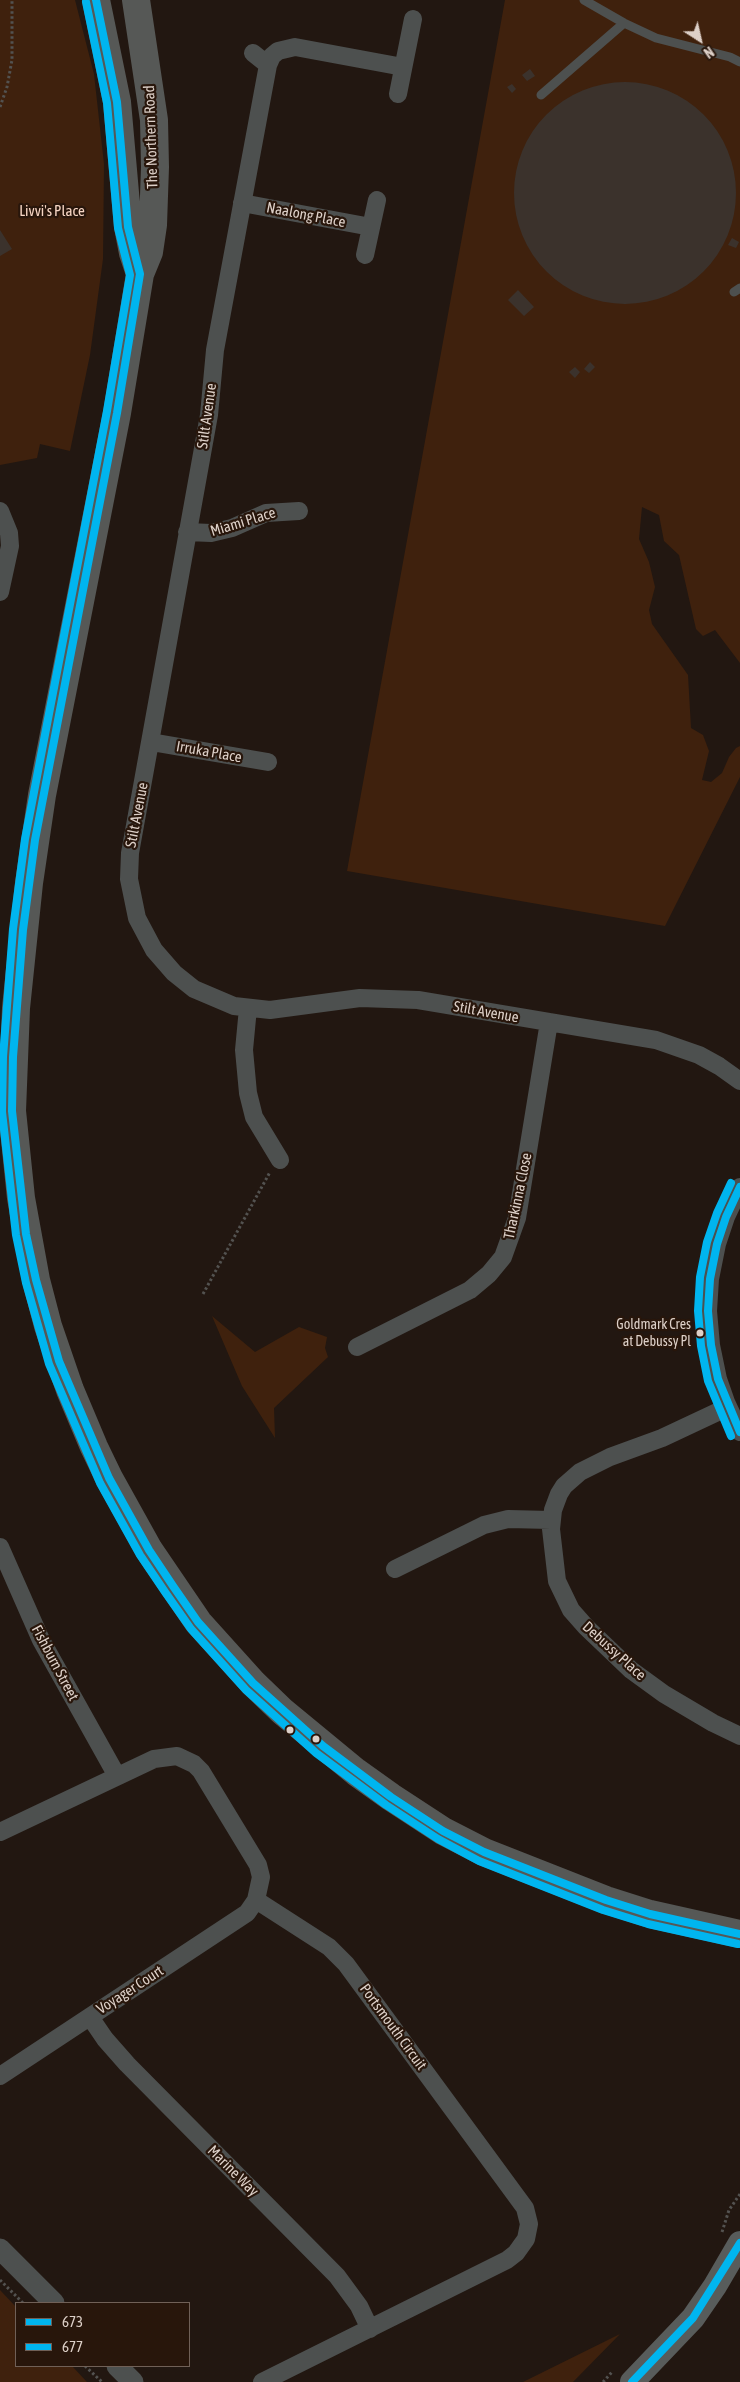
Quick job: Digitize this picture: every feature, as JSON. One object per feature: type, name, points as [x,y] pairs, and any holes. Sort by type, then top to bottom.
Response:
[{"type":"highway","name":"The Northern Road","points":[[96,0],[117,102],[128,227],[133,253],[140,274]]},
{"type":"highway","name":"The Northern Road","points":[[136,0],[154,120],[153,226],[149,252],[140,274],[118,413],[35,840],[6,1112],[36,1280],[48,1326],[70,1390],[109,1478],[149,1550],[198,1622],[225,1653],[253,1683],[323,1746],[391,1797],[443,1831],[484,1852],[606,1900],[650,1914],[740,1934]]},
{"type":"main road","points":[[624,2375],[693,2318],[715,2286],[730,2239]]},
{"type":"street","points":[[398,94],[413,19]]},
{"type":"street","points":[[253,53],[268,65],[272,56],[278,52],[295,48],[403,67]]},
{"type":"street","name":"Stilt Avenue","points":[[268,65],[215,350],[209,415],[128,866],[131,893],[137,918],[154,950],[174,973],[205,994],[234,1006],[284,1009],[340,1000],[404,998],[549,1022],[671,1045],[708,1059],[740,1081]]},
{"type":"street","points":[[365,255],[377,200]]},
{"type":"street","name":"Naalong Place","points":[[242,203],[371,228]]},
{"type":"street","points":[[0,511],[9,533],[10,546],[0,592]]},
{"type":"street","name":"Miami Place","points":[[187,532],[210,533],[232,528],[266,513],[299,511]]},
{"type":"street","name":"Irruka Place","points":[[151,742],[268,762]]},
{"type":"street","points":[[248,1008],[244,1050],[248,1093],[254,1117],[280,1160]]},
{"type":"street","name":"Tharkinna Close","points":[[357,1347],[470,1290],[489,1274],[503,1257],[517,1218],[549,1022]]},
{"type":"street","points":[[740,1187],[726,1217],[717,1244],[709,1292],[711,1345],[718,1379],[740,1432]]},
{"type":"street","name":"Debussy Place","points":[[728,1407],[662,1438],[610,1457],[580,1472],[564,1486],[559,1494],[551,1520],[557,1581],[566,1601],[578,1618],[619,1659],[649,1684],[681,1705],[740,1736]]},
{"type":"street","points":[[395,1569],[484,1525],[508,1519],[551,1520]]},
{"type":"street","name":"Fishburn Street","points":[[0,1548],[41,1640],[117,1776]]},
{"type":"street","points":[[0,1832],[140,1765],[165,1756],[177,1756],[194,1764],[201,1771],[258,1865],[261,1877],[256,1900]]},
{"type":"street","name":"Voyager Court","points":[[0,2076],[247,1913],[256,1900]]},
{"type":"street","name":"Portsmouth Circuit","points":[[256,1900],[330,1947],[346,1964],[521,2201],[528,2216],[526,2239],[516,2253],[507,2260],[262,2382]]},
{"type":"street","name":"Marine Way","points":[[90,2017],[105,2039],[127,2064],[337,2276],[359,2306],[370,2329]]},
{"type":"street","points":[[0,2249],[53,2302]]},
{"type":"street","points":[[117,2367],[133,2382]]},
{"type":"lane","points":[[584,0],[624,24],[664,41],[730,57],[740,62]]},
{"type":"lane","points":[[541,95],[624,24]]},
{"type":"path","points":[[0,107],[7,87],[12,60],[12,0]]},
{"type":"path","points":[[203,1294],[266,1177],[280,1160]]},
{"type":"path","points":[[730,2239],[729,2210],[740,2194]]},
{"type":"path","points":[[0,2280],[22,2302]]},
{"type":"path","points":[[86,2367],[102,2382]]},
{"type":"path","points":[[603,2382],[624,2375]]},
{"type":"green space","name":"Livvi's Place","points":[[0,0],[75,0],[94,74],[104,164],[103,259],[90,355],[70,451],[40,444],[37,458],[0,465]]},
{"type":"green space","points":[[505,0],[740,0],[740,663],[715,630],[703,636],[696,629],[679,555],[664,541],[659,515],[642,507],[639,539],[649,562],[655,587],[649,610],[652,624],[688,675],[691,728],[703,735],[709,751],[702,780],[711,782],[722,773],[729,757],[740,746],[740,777],[665,926],[347,871]]},
{"type":"green space","points":[[212,1316],[255,1352],[299,1327],[327,1337],[325,1348],[328,1357],[274,1408],[275,1438],[242,1386]]},
{"type":"green space","points":[[0,2290],[15,2306],[15,2367],[73,2367],[87,2382],[0,2382]]},
{"type":"green space","points":[[620,2334],[573,2382],[523,2382]]},
{"type":"building","points":[[530,69],[535,76],[527,81],[522,75]]},
{"type":"building","points":[[625,82],[647,84],[677,95],[695,107],[711,123],[723,141],[731,161],[736,193],[734,215],[723,245],[711,263],[695,279],[677,291],[657,299],[625,304],[603,302],[573,291],[555,279],[539,263],[527,245],[519,225],[514,193],[516,171],[527,141],[539,123],[555,107],[573,95],[593,87]]},
{"type":"building","points":[[512,84],[516,89],[512,93],[507,87]]},
{"type":"building","points":[[0,230],[12,249],[0,256]]},
{"type":"building","points":[[732,238],[739,242],[736,248],[728,245]]},
{"type":"building","points":[[518,290],[534,307],[524,316],[508,300]]},
{"type":"building","points":[[590,362],[595,367],[589,373],[584,369]]},
{"type":"building","points":[[575,367],[580,372],[575,378],[569,372]]},
{"type":"transit line","name":"673","points":[[96,0],[117,102],[128,227],[140,274],[117,413],[35,840],[23,930],[13,1057],[12,1111],[26,1234],[36,1280],[59,1361],[109,1478],[149,1550],[173,1586],[198,1622],[253,1683],[323,1746],[391,1797],[443,1831],[484,1852],[606,1900],[650,1914],[740,1934]]},
{"type":"transit line","name":"677","points":[[86,2],[107,103],[118,228],[130,275],[107,411],[25,839],[13,929],[3,1057],[2,1112],[16,1235],[26,1283],[49,1364],[100,1483],[140,1555],[165,1592],[191,1629],[246,1690],[316,1753],[386,1805],[438,1839],[479,1861],[603,1910],[648,1924],[738,1944]]},
{"type":"transit line","points":[[731,1183],[717,1213],[707,1242],[700,1277],[698,1311],[701,1346],[708,1381],[731,1436]]},
{"type":"transit line","points":[[740,1187],[726,1217],[717,1244],[710,1279],[708,1311],[711,1345],[718,1379],[740,1432]]},
{"type":"transit line","name":"673","points":[[632,2382],[693,2318],[740,2243]]},
{"type":"place","name":"Goldmark Cres at Debussy Pl","points":[[700,1333]]}]
